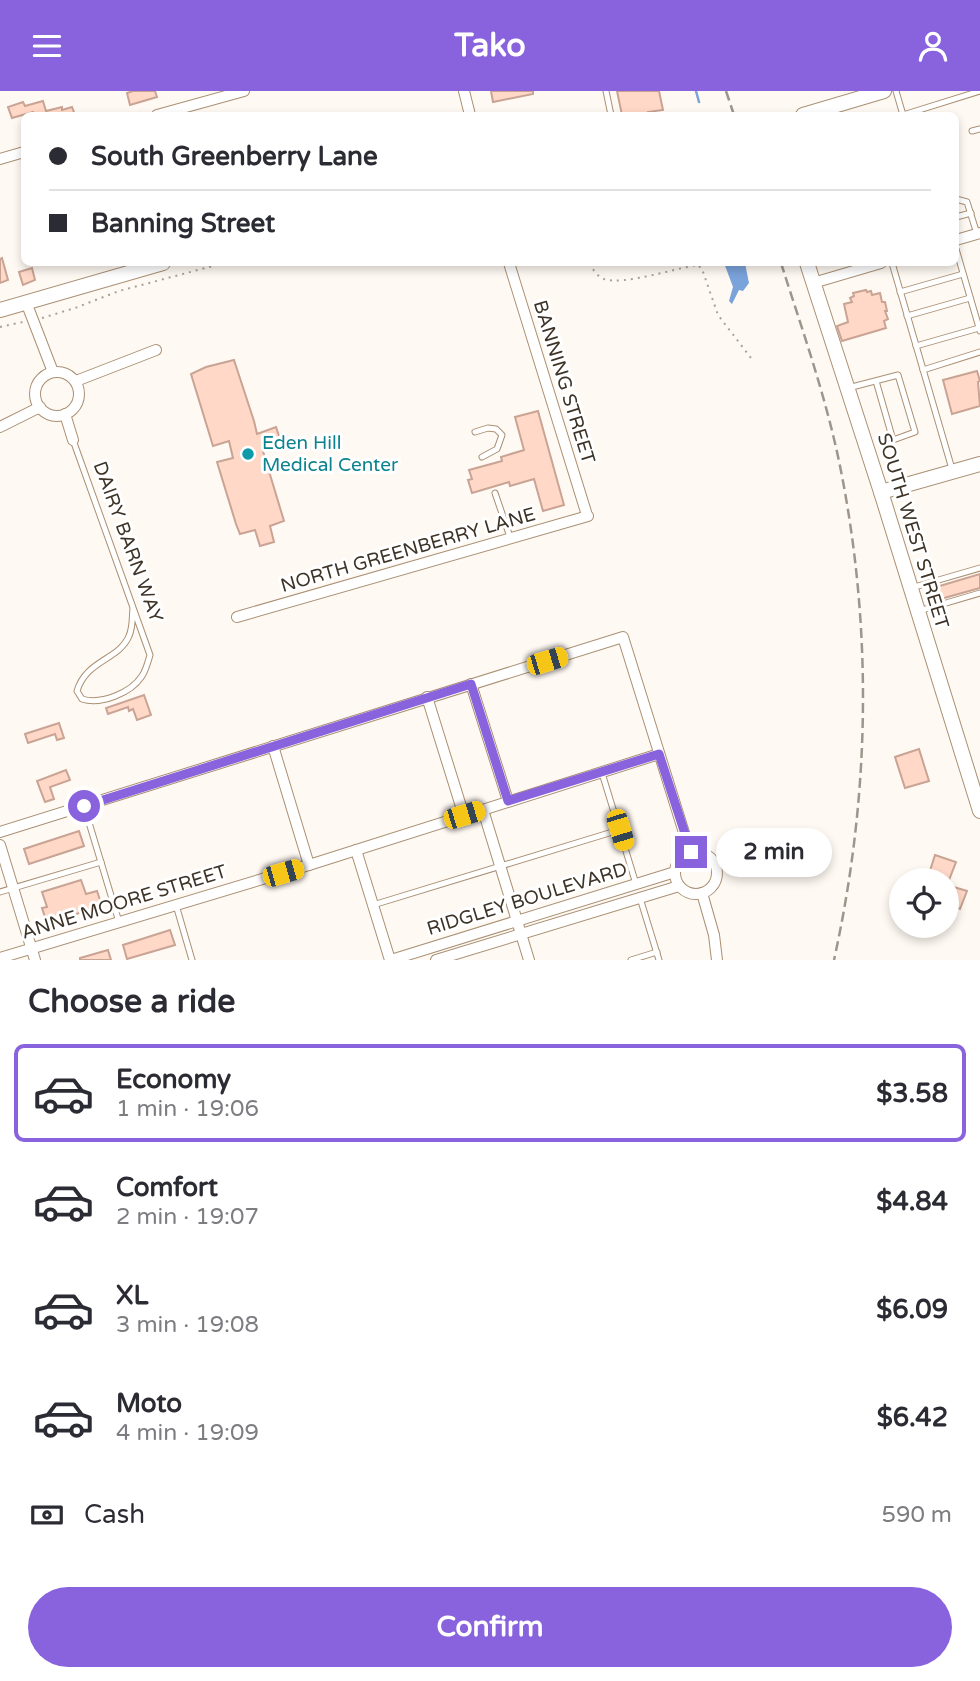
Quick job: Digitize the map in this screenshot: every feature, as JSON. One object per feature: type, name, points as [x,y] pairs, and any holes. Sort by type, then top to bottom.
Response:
[{"type":"street","points":[[168,112],[244,91]]},
{"type":"street","points":[[464,91],[469,112]]},
{"type":"street","points":[[811,112],[861,94],[884,91]]},
{"type":"street","points":[[0,159],[21,153]]},
{"type":"street","points":[[959,239],[978,233]]},
{"type":"street","points":[[0,310],[152,266]]},
{"type":"street","name":"BANNING STREET","points":[[510,266],[587,514]]},
{"type":"street","name":"SOUTH WEST STREET","points":[[808,266],[980,811]]},
{"type":"street","points":[[813,283],[870,266]]},
{"type":"street","points":[[26,302],[52,372]]},
{"type":"street","points":[[76,381],[156,350]]},
{"type":"street","points":[[52,372],[68,374],[76,381],[78,402],[65,414],[52,415],[40,407],[35,397],[36,386],[43,377],[52,372]]},
{"type":"street","points":[[0,427],[40,407]]},
{"type":"street","points":[[65,414],[73,440]]},
{"type":"street","points":[[881,492],[980,464]]},
{"type":"street","name":"NORTH GREENBERRY LANE","points":[[237,617],[587,514]]},
{"type":"street","points":[[0,832],[623,637],[691,852]]},
{"type":"street","points":[[471,684],[508,801]]},
{"type":"street","points":[[427,697],[464,815]]},
{"type":"street","points":[[273,746],[309,865]]},
{"type":"street","name":"ANNE MOORE STREET","points":[[0,958],[309,865],[659,754]]},
{"type":"street","points":[[483,810],[529,960]]},
{"type":"street","points":[[0,845],[35,960]]},
{"type":"street","points":[[356,850],[390,960]]},
{"type":"street","points":[[691,852],[708,856],[716,867],[712,887],[702,893],[692,894],[679,886],[675,872],[678,861],[691,852]]},
{"type":"street","name":"RIDGLEY BOULEVARD","points":[[390,960],[675,872]]},
{"type":"street","points":[[436,960],[679,886]]},
{"type":"street","points":[[702,893],[714,935],[717,960]]},
{"type":"lane","points":[[606,91],[610,112]]},
{"type":"lane","points":[[896,91],[901,112]]},
{"type":"lane","points":[[912,112],[980,91]]},
{"type":"lane","points":[[972,131],[980,129]]},
{"type":"lane","points":[[959,200],[967,202],[978,233]]},
{"type":"lane","points":[[959,216],[971,213]]},
{"type":"lane","points":[[916,347],[980,329],[959,260]]},
{"type":"lane","points":[[893,266],[953,472]]},
{"type":"lane","points":[[901,292],[963,274]]},
{"type":"lane","points":[[907,316],[970,297]]},
{"type":"lane","points":[[923,370],[980,352]]},
{"type":"lane","points":[[848,388],[898,375],[915,432],[893,440],[876,381]]},
{"type":"lane","points":[[475,432],[488,428],[496,429],[502,435],[497,449],[482,457]]},
{"type":"lane","name":"DAIRY BARN WAY","points":[[73,440],[150,655],[143,674],[132,686],[115,695],[94,701],[82,699],[77,691],[83,676],[122,646],[129,637],[133,608]]},
{"type":"lane","points":[[495,493],[509,534]]},
{"type":"lane","points":[[911,588],[980,568]]},
{"type":"lane","points":[[918,611],[980,593]]},
{"type":"lane","points":[[601,772],[636,884]]},
{"type":"lane","points":[[84,806],[119,922]]},
{"type":"lane","points":[[373,905],[620,830]]},
{"type":"lane","points":[[0,893],[101,862]]},
{"type":"lane","points":[[640,898],[659,960]]},
{"type":"lane","points":[[176,905],[192,960]]},
{"type":"lane","points":[[631,960],[657,952]]},
{"type":"path","points":[[0,327],[75,308],[119,291],[213,266]]},
{"type":"path","points":[[591,266],[604,280],[624,280],[693,266]]},
{"type":"path","points":[[699,266],[718,315],[751,358]]},
{"type":"water","points":[[725,266],[746,266],[749,283],[743,291],[739,290],[732,304],[729,301],[733,287]]},
{"type":"building","points":[[155,91],[157,97],[130,105],[127,93]]},
{"type":"building","points":[[491,91],[533,91],[533,94],[493,102]]},
{"type":"building","points":[[617,91],[659,91],[663,110],[621,112]]},
{"type":"building","points":[[43,101],[46,111],[72,107],[74,112],[21,112],[21,115],[12,118],[8,107],[23,102],[25,106]]},
{"type":"building","points":[[2,258],[8,280],[0,283],[0,259]]},
{"type":"building","points":[[32,268],[35,280],[23,285],[19,272]]},
{"type":"building","points":[[871,291],[872,295],[880,293],[882,302],[885,302],[888,319],[884,321],[886,328],[842,341],[837,326],[848,322],[844,304],[852,302],[850,298],[854,296],[853,293]]},
{"type":"building","name":"Eden Hill Medical Center","points":[[234,360],[257,434],[276,427],[281,442],[262,448],[284,521],[270,526],[274,542],[260,546],[255,530],[240,534],[217,462],[233,458],[229,441],[213,446],[191,374]]},
{"type":"building","points":[[977,371],[980,381],[980,406],[952,414],[943,380]]},
{"type":"building","points":[[538,411],[564,505],[543,511],[534,479],[510,486],[509,482],[472,493],[468,480],[472,479],[469,470],[502,461],[501,457],[524,450],[515,417]]},
{"type":"building","points":[[980,574],[980,588],[937,600],[933,588]]},
{"type":"building","points":[[144,695],[151,715],[137,720],[133,709],[129,711],[128,707],[108,714],[106,708]]},
{"type":"building","points":[[59,723],[64,738],[57,740],[55,734],[28,743],[25,734]]},
{"type":"building","points":[[919,749],[929,781],[905,788],[895,757]]},
{"type":"building","points":[[66,770],[70,780],[50,787],[54,799],[45,802],[37,781]]},
{"type":"building","points":[[79,831],[84,846],[29,864],[24,849]]},
{"type":"building","points":[[935,855],[956,862],[954,868],[931,868]]},
{"type":"building","points":[[81,880],[86,894],[97,891],[102,906],[47,923],[42,908],[47,907],[42,892]]},
{"type":"building","points":[[959,889],[967,891],[959,909]]},
{"type":"building","points":[[170,930],[175,945],[127,959],[123,945]]},
{"type":"building","points":[[108,950],[111,960],[80,960],[80,958]]},
{"type":"waterway","points":[[696,91],[699,102]]},
{"type":"railway","points":[[726,91],[733,112]]},
{"type":"railway","points":[[782,266],[828,414],[851,528],[858,589],[863,713],[860,775],[855,837],[834,960]]},
{"type":"place","name":"Eden Hill Medical Center","points":[[248,454]]},
{"type":"route","points":[[84,806],[471,684],[508,801],[659,754],[691,852]]}]
